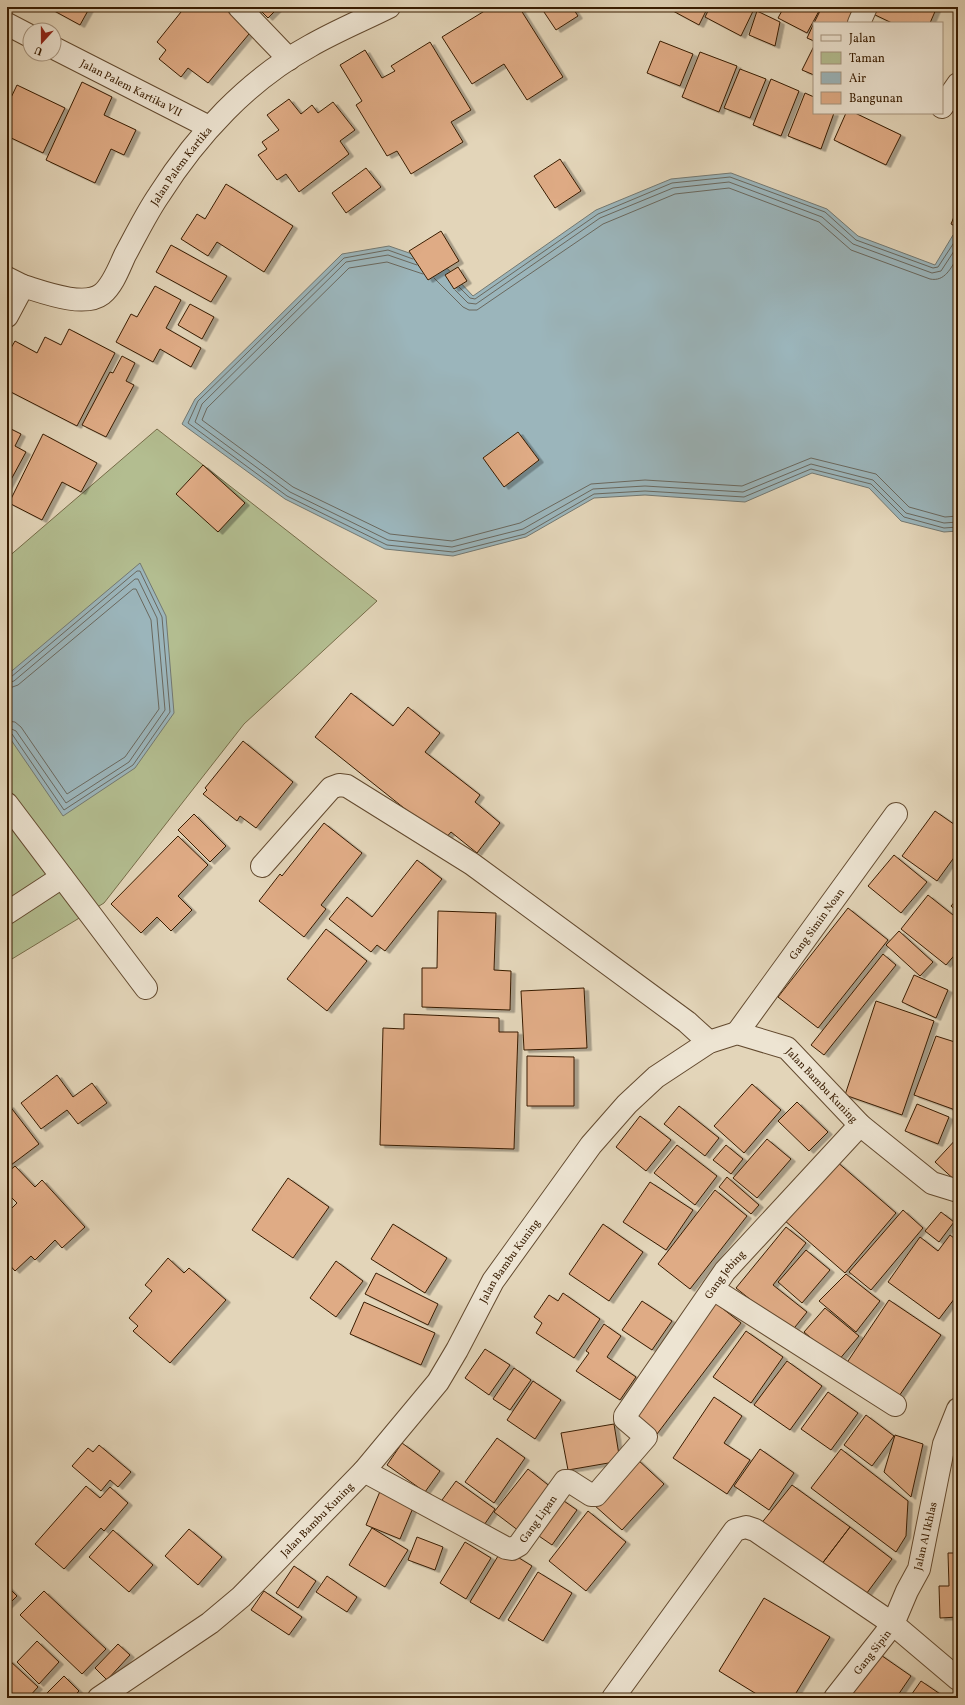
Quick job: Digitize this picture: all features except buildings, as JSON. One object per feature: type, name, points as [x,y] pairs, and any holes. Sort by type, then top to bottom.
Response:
[{"type":"street","points":[[239,7],[289,59]]},
{"type":"street","name":"Jalan Palem Kartika","points":[[7,316],[15,282],[55,296],[72,299],[89,300],[102,294],[113,280],[147,214],[167,182],[209,127],[248,90],[289,59],[310,46],[389,7]]},
{"type":"street","points":[[859,22],[866,7]]},
{"type":"street","points":[[7,24],[22,32]]},
{"type":"street","name":"Jalan Palem Kartika VII","points":[[62,52],[209,127]]},
{"type":"street","points":[[943,106],[958,84]]},
{"type":"street","points":[[262,866],[331,788],[339,785],[347,786],[472,864],[688,1022],[709,1042]]},
{"type":"street","points":[[7,804],[146,988]]},
{"type":"street","name":"Gang Simin Noan","points":[[737,1033],[896,814]]},
{"type":"street","points":[[7,913],[62,877]]},
{"type":"street","name":"Jalan Bambu Kuning","points":[[99,1698],[210,1623],[241,1597],[364,1471],[438,1382],[457,1350],[493,1280],[591,1145],[627,1104],[656,1077],[709,1042],[737,1033],[787,1048],[860,1125],[932,1183],[958,1191]]},
{"type":"street","name":"Gang Jebing","points":[[644,1435],[625,1418],[625,1416],[725,1271],[860,1125]]},
{"type":"street","points":[[713,1289],[895,1405]]},
{"type":"street","name":"Jalan Al Ikhlas","points":[[894,1624],[907,1591],[919,1569],[944,1444],[958,1409]]},
{"type":"street","name":"Gang Lipan","points":[[364,1471],[506,1548],[512,1549],[519,1545],[565,1481],[569,1481],[591,1495],[596,1495],[645,1438],[644,1435]]},
{"type":"street","points":[[613,1698],[735,1530],[746,1527],[755,1530],[894,1624],[958,1679]]},
{"type":"street","name":"Gang Sipin","points":[[835,1698],[894,1624]]},
{"type":"green space","points":[[157,429],[377,601],[244,724],[104,903],[7,962],[7,558]]},
{"type":"water","points":[[731,173],[827,209],[858,236],[935,265],[953,235],[958,236],[958,531],[944,532],[901,521],[869,488],[812,473],[745,502],[645,495],[594,498],[526,537],[453,556],[385,549],[285,499],[182,424],[195,399],[342,254],[389,246],[444,265],[473,296],[596,210],[671,179]]},
{"type":"water","points":[[140,563],[166,616],[174,713],[135,768],[63,816],[7,734],[7,675]]}]
